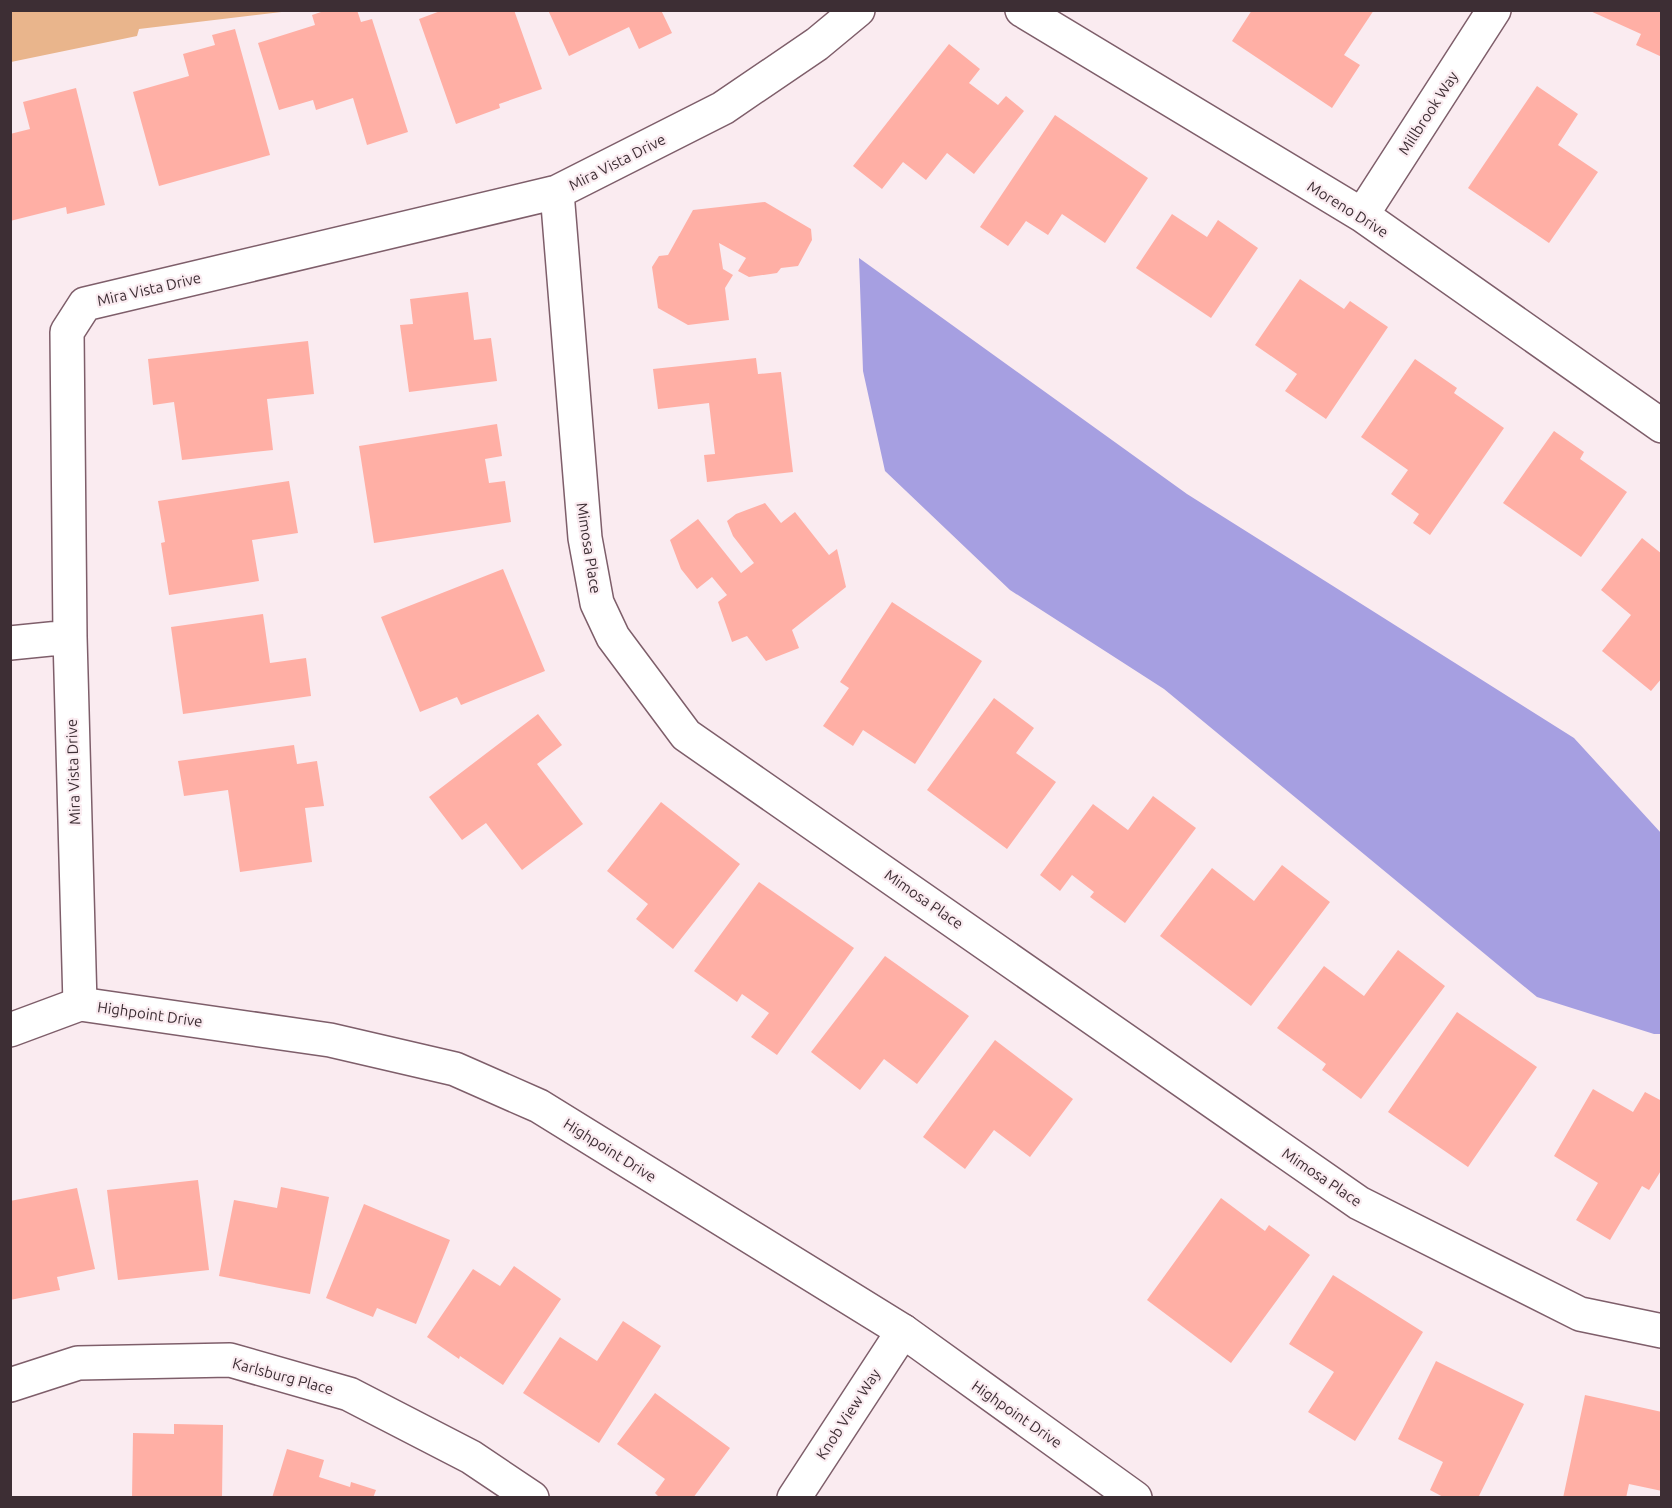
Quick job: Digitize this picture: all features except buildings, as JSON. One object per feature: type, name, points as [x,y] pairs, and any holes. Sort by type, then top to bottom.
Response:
[{"type":"street","name":"Mira Vista Drive","points":[[80,1004],[70,637],[68,332],[85,304],[557,192],[723,108],[817,44],[858,10]]},
{"type":"street","name":"Moreno Drive","points":[[1022,10],[1362,215],[1662,426]]},
{"type":"street","name":"Millbrook Way","points":[[1362,215],[1494,10]]},
{"type":"street","name":"Mimosa Place","points":[[557,192],[585,538],[597,603],[613,637],[686,735],[1359,1203],[1580,1314],[1662,1331]]},
{"type":"street","points":[[10,643],[70,637]]},
{"type":"street","name":"Highpoint Drive","points":[[10,1030],[80,1004],[330,1040],[455,1069],[539,1106],[903,1331],[1135,1497]]},
{"type":"street","name":"Knob View Way","points":[[794,1497],[903,1331]]},
{"type":"street","name":"Karlsburg Place","points":[[10,1384],[78,1363],[230,1360],[349,1394],[471,1457],[532,1497]]},
{"type":"shaded area","points":[[11,10],[290,11],[139,29],[137,36],[11,62]]},
{"type":"shaded area","points":[[859,258],[1187,494],[1574,738],[1661,833],[1661,1034],[1654,1034],[1537,997],[1164,689],[1010,590],[885,471],[863,371]]}]
